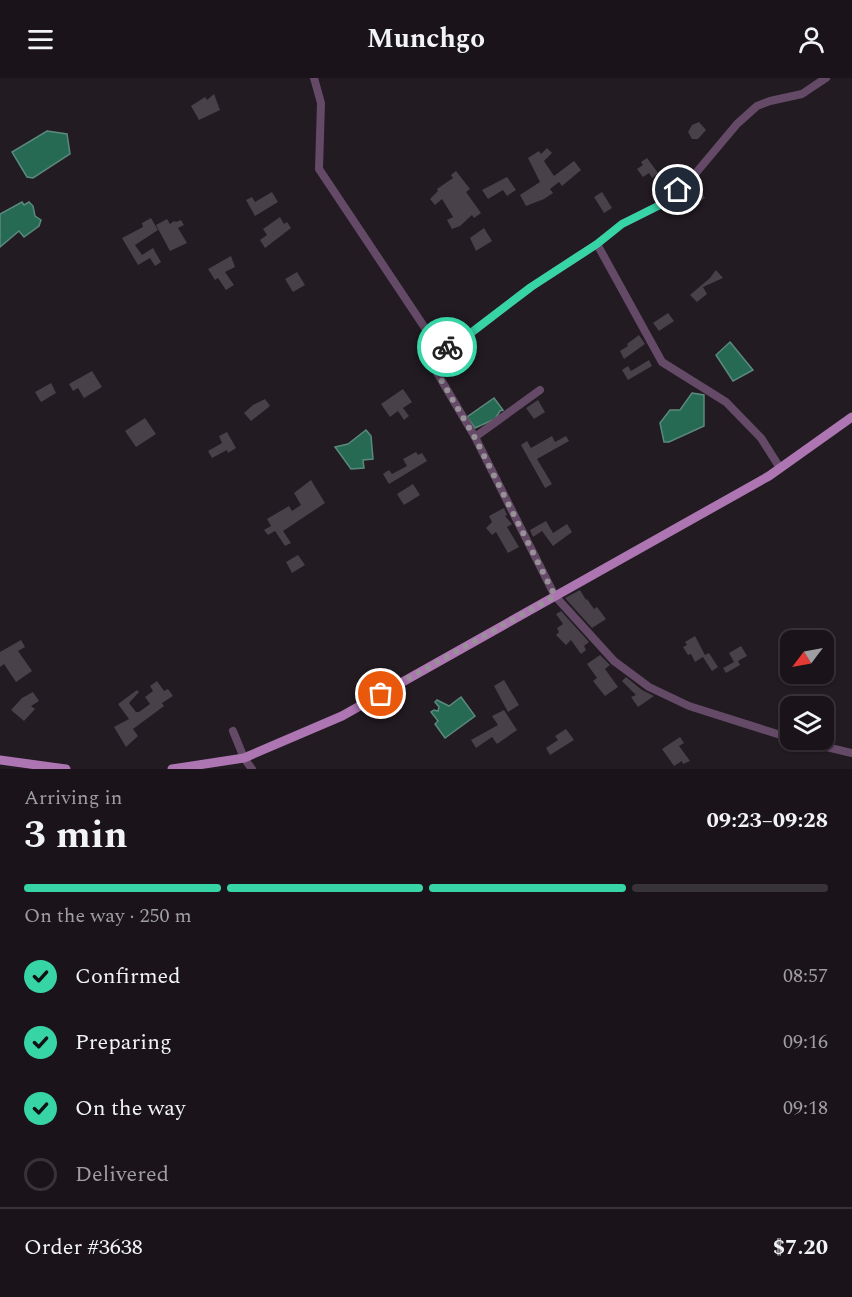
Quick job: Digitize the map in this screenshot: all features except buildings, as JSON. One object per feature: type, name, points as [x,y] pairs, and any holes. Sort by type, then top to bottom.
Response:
[{"type":"main road","points":[[172,769],[244,759],[342,716],[780,468],[852,417]]},
{"type":"main road","points":[[0,760],[66,769]]},
{"type":"street","points":[[314,78],[321,103],[319,169],[434,340],[439,353],[436,371],[475,438],[555,596],[614,661],[649,687],[689,706],[780,735]]},
{"type":"street","points":[[438,360],[446,348],[459,342],[531,287],[597,244],[622,224],[660,205],[695,174],[737,124],[757,106],[801,94],[826,78]]},
{"type":"street","points":[[597,244],[662,362],[726,402],[761,438],[780,468]]},
{"type":"street","points":[[475,438],[540,390]]},
{"type":"street","points":[[233,731],[244,759],[252,769]]},
{"type":"street","points":[[834,749],[852,753]]},
{"type":"shaded area","points":[[47,131],[67,134],[70,154],[33,178],[27,177],[12,152]]},
{"type":"shaded area","points":[[22,202],[24,205],[29,202],[33,206],[35,216],[41,220],[39,226],[24,237],[19,231],[0,247],[0,214]]},
{"type":"shaded area","points":[[730,342],[753,370],[733,381],[716,355]]},
{"type":"shaded area","points":[[692,393],[704,395],[704,426],[669,442],[664,442],[660,423],[670,410],[680,410]]},
{"type":"shaded area","points":[[494,398],[503,410],[495,419],[475,428],[467,417]]},
{"type":"shaded area","points":[[366,430],[371,436],[373,459],[363,460],[364,468],[351,469],[335,447],[348,444]]},
{"type":"shaded area","points":[[461,697],[475,716],[445,738],[435,724],[438,721],[431,712],[438,711],[439,707],[435,702],[437,700],[449,706]]},
{"type":"way so far","points":[[381,694],[555,596],[475,438],[436,371],[435,366],[447,347]]},
{"type":"route","points":[[447,347],[459,342],[531,287],[597,244],[622,224],[660,205],[678,190]]}]
